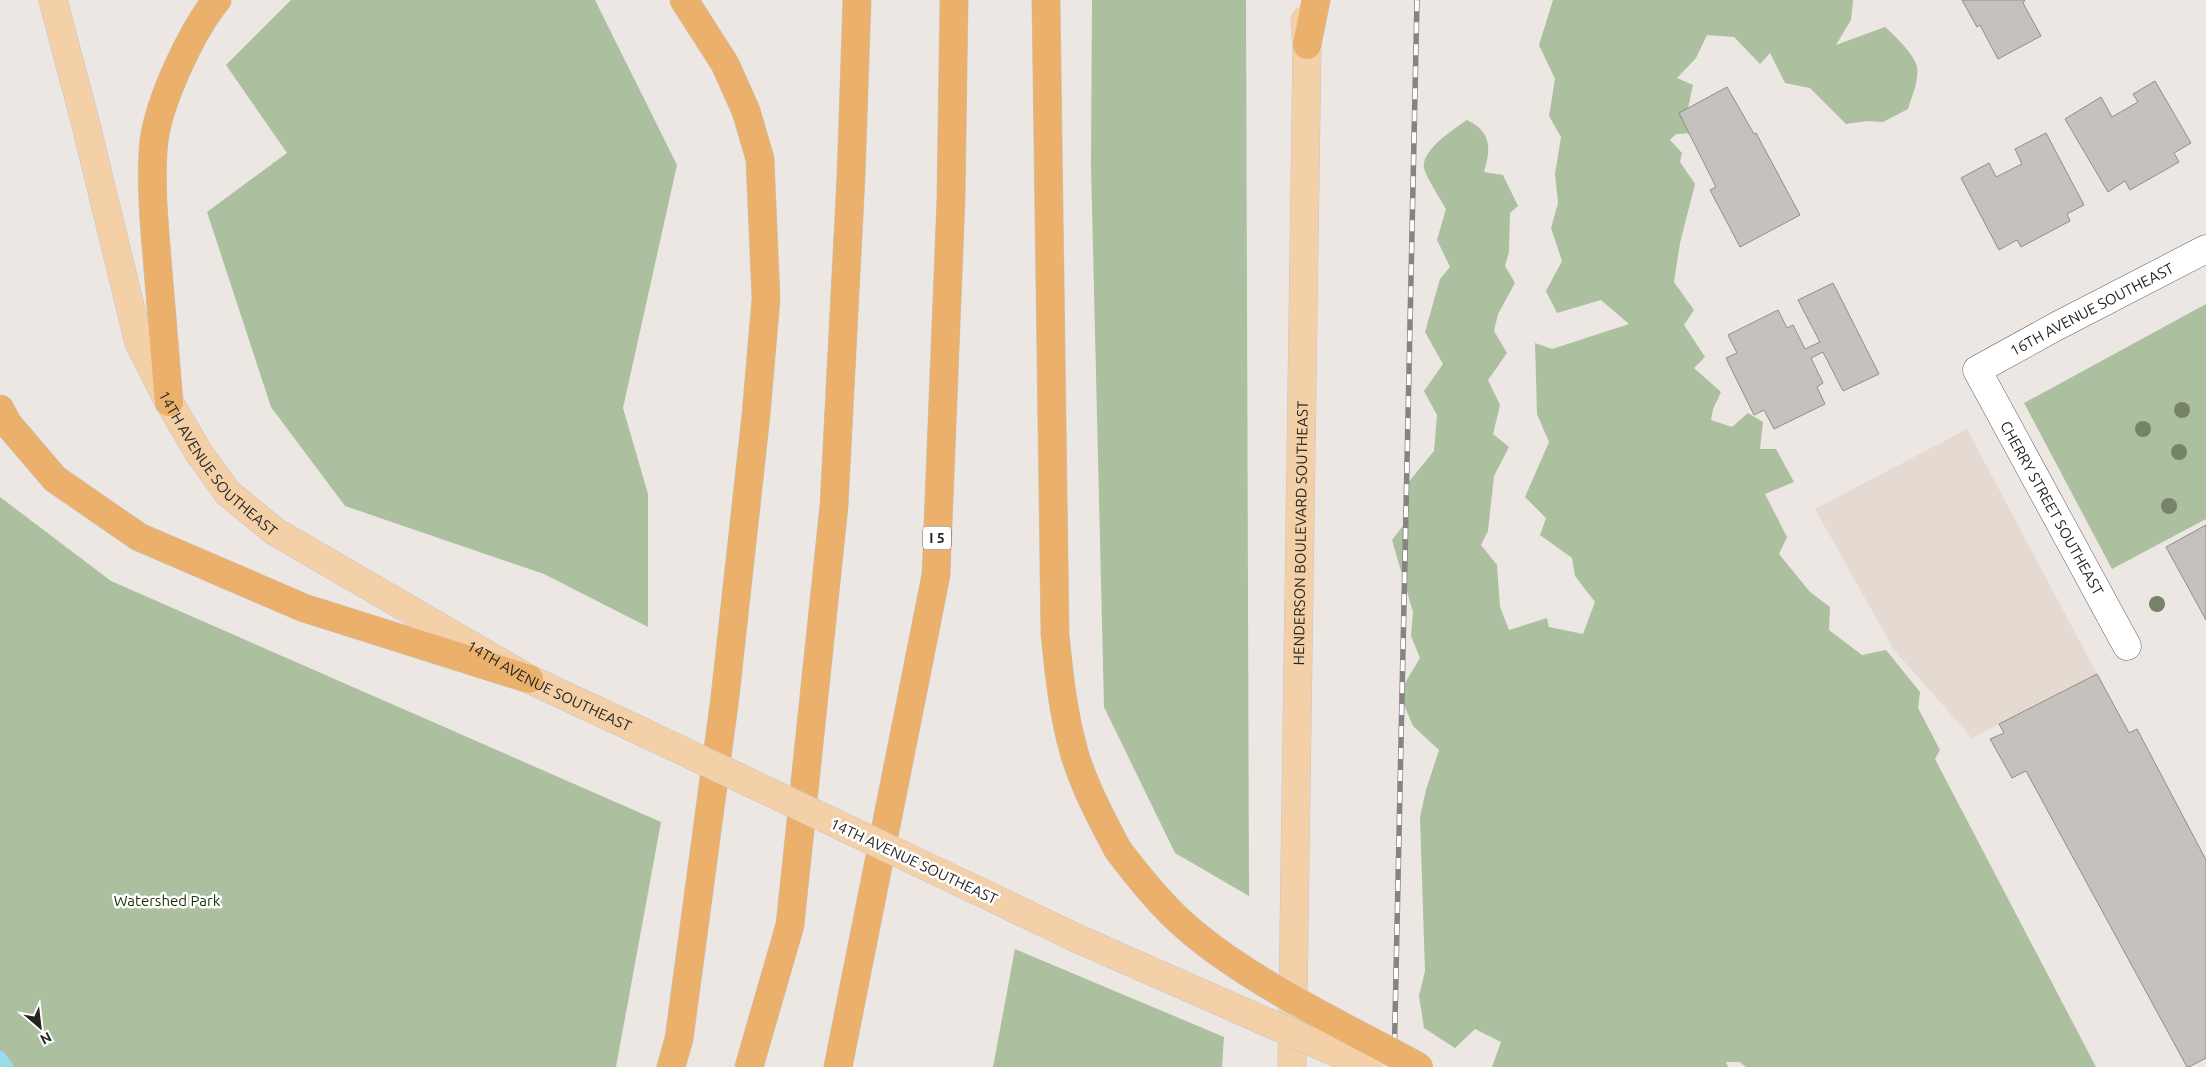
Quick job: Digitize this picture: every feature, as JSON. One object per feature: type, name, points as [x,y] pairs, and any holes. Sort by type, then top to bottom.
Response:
[{"type":"highway","points":[[170,402],[154,214],[154,140],[164,104],[178,69],[204,16],[217,0]]},
{"type":"highway","points":[[671,1067],[679,1039],[725,697],[756,415],[766,299],[760,159],[746,111],[726,64],[684,0]]},
{"type":"highway","points":[[749,1067],[790,925],[834,506],[852,159],[857,0]]},
{"type":"highway","name":"I 5","points":[[838,1067],[936,575],[951,199],[954,0]]},
{"type":"highway","points":[[1046,0],[1055,634],[1063,702],[1074,753],[1094,806],[1118,850],[1137,876],[1190,931],[1216,952],[1267,984],[1419,1067]]},
{"type":"highway","points":[[1307,45],[1316,0]]},
{"type":"highway","points":[[0,409],[8,424],[55,480],[139,537],[304,608],[529,679]]},
{"type":"main road","name":"14TH AVENUE SOUTHEAST","points":[[52,0],[85,121],[139,343],[170,402],[200,453],[228,493],[274,531],[529,679],[1076,938],[1368,1067]]},
{"type":"main road","name":"HENDERSON BOULEVARD SOUTHEAST","points":[[1292,1067],[1307,45],[1304,0]]},
{"type":"street","name":"16TH AVENUE SOUTHEAST","points":[[1976,370],[2206,249]]},
{"type":"street","name":"CHERRY STREET SOUTHEAST","points":[[1976,370],[2127,646]]},
{"type":"shaded area","points":[[1967,429],[2097,674],[1972,738],[1894,650],[1815,509]]},
{"type":"green space","points":[[291,0],[595,0],[677,165],[623,408],[648,494],[648,627],[544,574],[345,506],[271,407],[207,212],[287,153],[226,65]]},
{"type":"green space","points":[[1092,0],[1246,0],[1249,896],[1175,853],[1104,707],[1091,165]]},
{"type":"green space","points":[[1553,0],[1853,0],[1851,20],[1836,45],[1885,27],[1904,46],[1915,62],[1917,78],[1908,109],[1883,122],[1867,121],[1846,124],[1810,88],[1785,83],[1770,53],[1760,64],[1734,37],[1707,35],[1696,58],[1677,78],[1693,85],[1687,113],[1698,133],[1676,134],[1670,140],[1682,153],[1680,162],[1695,184],[1680,243],[1674,282],[1694,310],[1684,325],[1705,357],[1694,368],[1721,392],[1713,409],[1711,420],[1732,427],[1748,413],[1763,422],[1760,449],[1776,449],[1794,482],[1765,494],[1787,537],[1779,554],[1810,592],[1830,607],[1829,630],[1862,655],[1886,650],[1920,692],[1918,708],[1940,750],[1935,759],[2096,1067],[1746,1067],[1740,1062],[1726,1062],[1728,1067],[1492,1067],[1501,1042],[1475,1029],[1455,1048],[1424,1028],[1419,996],[1425,971],[1420,817],[1426,790],[1439,750],[1413,726],[1399,693],[1420,658],[1411,636],[1413,612],[1392,540],[1409,518],[1407,484],[1434,451],[1437,415],[1424,391],[1443,364],[1425,332],[1440,279],[1450,267],[1437,240],[1446,209],[1425,172],[1424,161],[1433,147],[1467,120],[1481,130],[1488,142],[1488,156],[1484,172],[1503,175],[1518,206],[1510,213],[1509,252],[1505,266],[1515,283],[1498,314],[1494,331],[1507,353],[1488,380],[1500,405],[1493,434],[1509,447],[1494,476],[1488,531],[1481,545],[1497,565],[1500,607],[1509,630],[1547,618],[1549,627],[1583,634],[1595,602],[1575,576],[1572,558],[1540,535],[1546,518],[1525,497],[1549,442],[1537,414],[1535,343],[1552,349],[1629,324],[1601,300],[1557,313],[1546,291],[1562,261],[1551,228],[1558,203],[1555,174],[1561,137],[1549,116],[1555,79],[1539,45]]},
{"type":"green space","points":[[2206,304],[2206,519],[2112,569],[2024,403]]},
{"type":"green space","name":"Watershed Park","points":[[0,497],[111,581],[661,822],[616,1067],[0,1067]]},
{"type":"green space","points":[[1015,949],[1224,1037],[1222,1067],[993,1067]]},
{"type":"building","points":[[1962,0],[2025,0],[2023,3],[2041,36],[1998,59],[1980,25],[1977,27]]},
{"type":"building","points":[[2155,81],[2191,143],[2174,153],[2179,162],[2130,190],[2125,181],[2108,192],[2065,119],[2101,97],[2112,117],[2138,102],[2133,94]]},
{"type":"building","points":[[1727,87],[1754,134],[1756,133],[1800,215],[1740,247],[1710,190],[1716,187],[1679,113]]},
{"type":"building","points":[[2046,133],[2084,205],[2067,214],[2070,221],[2021,247],[2017,240],[1999,250],[1961,178],[1989,163],[1996,177],[2022,164],[2015,149]]},
{"type":"building","points":[[1833,283],[1879,374],[1843,391],[1823,352],[1811,358],[1823,383],[1817,387],[1825,404],[1774,429],[1764,410],[1754,415],[1726,358],[1737,353],[1728,335],[1778,310],[1787,328],[1793,325],[1805,349],[1820,342],[1798,300]]},
{"type":"building","points":[[2206,525],[2206,620],[2166,547]]},
{"type":"building","points":[[2097,674],[2129,733],[2137,729],[2206,860],[2206,1058],[2189,1067],[2187,1067],[2026,771],[2012,778],[1990,739],[2004,733],[1999,724]]},
{"type":"waterway","points":[[0,1056],[8,1067]]},
{"type":"railway","points":[[1394,1067],[1417,0]]}]
